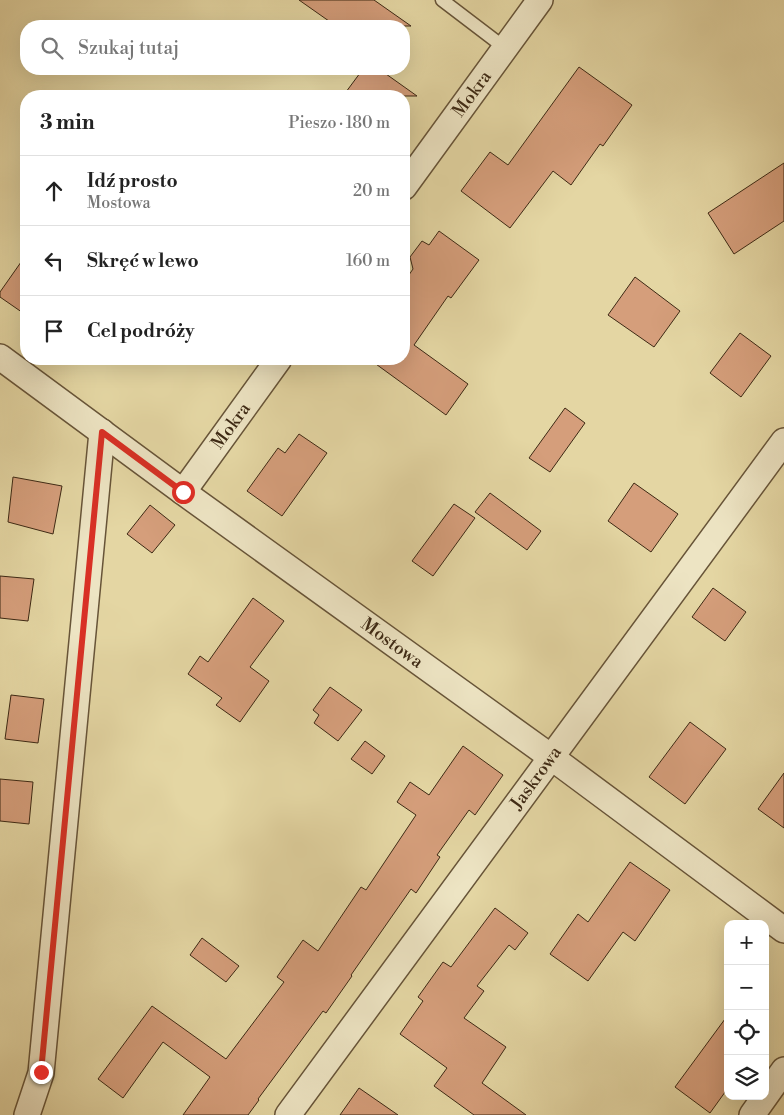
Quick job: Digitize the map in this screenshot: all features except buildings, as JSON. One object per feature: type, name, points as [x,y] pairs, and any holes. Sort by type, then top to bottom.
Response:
[{"type":"street","name":"Mokra","points":[[410,179],[540,0]]},
{"type":"street","name":"Mostowa","points":[[0,358],[551,757],[784,930]]},
{"type":"street","name":"Mokra","points":[[183,492],[276,365]]},
{"type":"street","points":[[27,1115],[41,1072],[102,432]]},
{"type":"street","name":"Jaskrowa","points":[[288,1115],[784,440]]},
{"type":"street","points":[[752,1115],[784,1070]]},
{"type":"lane","points":[[442,0],[505,48]]},
{"type":"route","points":[[41,1072],[102,432],[183,492]]}]
